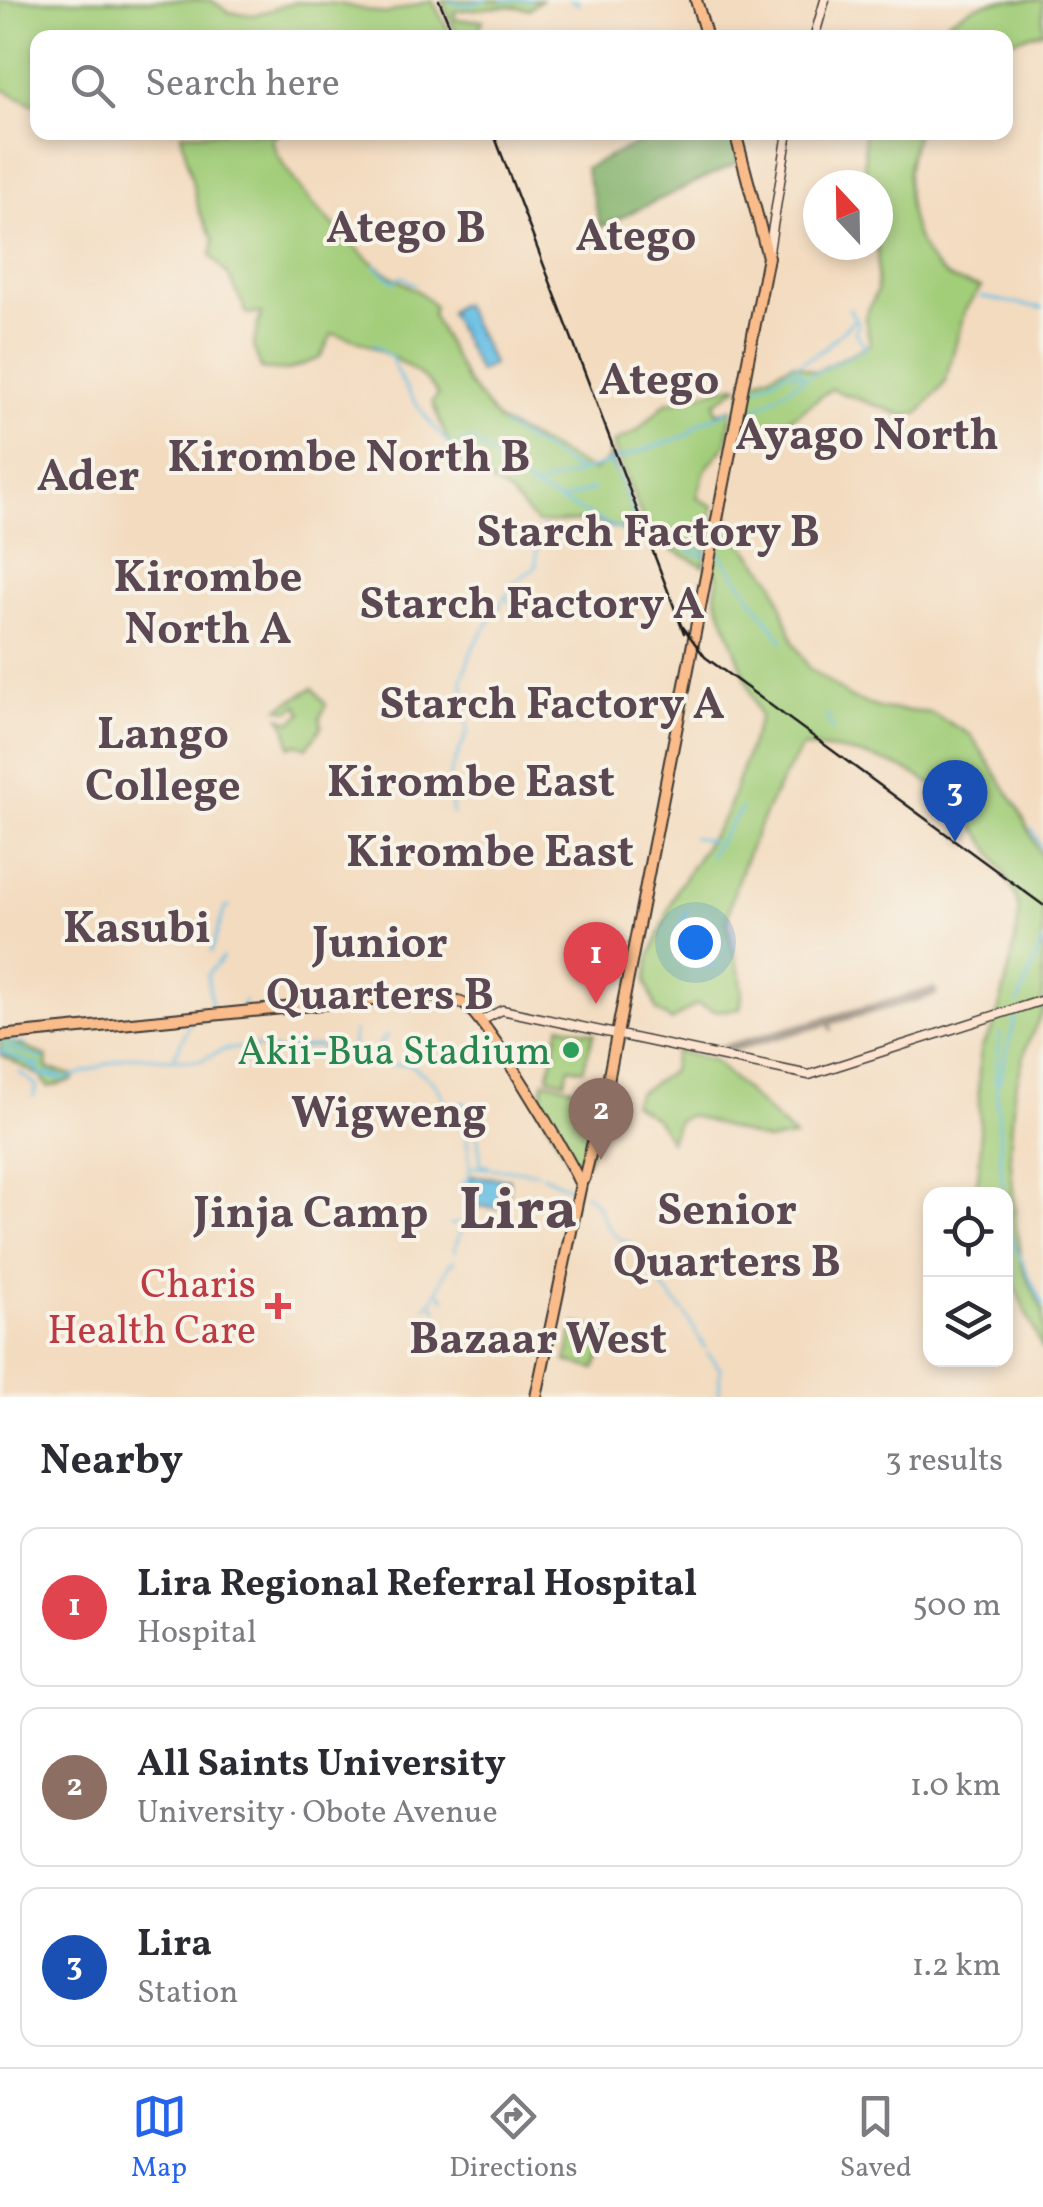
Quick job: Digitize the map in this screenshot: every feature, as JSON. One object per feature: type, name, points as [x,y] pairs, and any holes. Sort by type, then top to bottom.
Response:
[{"type":"main road","points":[[696,0],[705,30]]},
{"type":"main road","points":[[816,30],[825,0]]},
{"type":"main road","points":[[737,140],[768,258]]},
{"type":"main road","points":[[536,1397],[581,1180],[600,1104],[611,1094],[605,1083],[768,258],[787,140]]},
{"type":"main road","points":[[0,1036],[414,996],[462,1002],[481,1022],[548,1120],[581,1180]]},
{"type":"main road","points":[[481,1022],[502,1010],[809,1075],[1043,1000]]},
{"type":"green space","points":[[0,0],[211,0],[229,12],[254,15],[296,2],[339,4],[385,14],[432,0],[448,30],[30,30],[30,103],[0,88]]},
{"type":"green space","points":[[442,0],[541,0],[529,9],[509,6],[454,11],[456,20],[483,20],[479,30],[455,30]]},
{"type":"green space","points":[[1043,0],[1043,31],[1013,40],[1013,30],[937,30],[969,9],[1006,1]]},
{"type":"green space","points":[[183,140],[272,140],[289,173],[340,232],[434,306],[432,315],[467,382],[498,421],[593,471],[608,460],[609,450],[642,537],[592,521],[537,523],[508,493],[456,461],[432,402],[438,395],[431,385],[375,348],[332,334],[320,358],[286,371],[261,369],[253,346],[261,313],[247,314],[230,278],[211,256],[214,240],[199,211]]},
{"type":"green space","points":[[645,140],[735,140],[741,161],[601,227],[585,168]]},
{"type":"green space","points":[[864,140],[915,140],[907,188],[921,245],[948,277],[981,287],[965,310],[945,383],[919,413],[905,416],[831,389],[795,416],[747,437],[732,451],[744,387],[793,363],[815,372],[870,344],[865,317],[877,291],[877,260],[893,260],[893,170],[865,170]]},
{"type":"green space","points":[[739,386],[715,403],[717,413],[732,409],[727,443],[705,470],[697,498],[713,506],[704,566],[650,538],[613,443],[637,431],[666,403]]},
{"type":"green space","points":[[721,513],[730,519],[736,535],[774,582],[793,641],[809,668],[851,698],[879,708],[931,713],[971,735],[1019,809],[1043,860],[1043,1010],[1027,1045],[1014,1093],[1010,1151],[1013,1187],[976,1187],[980,1158],[981,1051],[994,1025],[1005,987],[1018,906],[982,836],[963,812],[919,777],[866,756],[803,747],[756,834],[730,909],[728,926],[742,987],[740,1009],[715,1011],[697,1004],[671,1021],[657,1011],[646,981],[650,957],[677,889],[726,814],[760,717],[715,594],[718,578],[711,563]]},
{"type":"green space","points":[[313,688],[326,705],[320,718],[322,726],[307,748],[297,744],[290,747],[287,728],[280,717],[292,722],[302,713],[298,705],[289,711],[279,708]]},
{"type":"green space","name":"Akii-Bua Stadium","points":[[560,1025],[594,1033],[583,1070],[569,1067],[565,1081],[548,1077]]},
{"type":"green space","points":[[0,1038],[46,1056],[48,1069],[73,1075],[73,1080],[48,1087],[40,1076],[0,1054]]},
{"type":"green space","points":[[675,1051],[713,1060],[795,1137],[767,1141],[689,1115],[678,1121],[670,1141],[656,1119],[632,1103],[638,1093],[672,1071]]},
{"type":"green space","points":[[544,1081],[594,1092],[601,1101],[588,1162],[570,1162],[540,1109]]},
{"type":"green space","points":[[1013,1190],[1022,1266],[1043,1312],[1043,1351],[1013,1283]]},
{"type":"green space","points":[[575,1324],[611,1331],[609,1348],[604,1349],[595,1369],[566,1361]]},
{"type":"water","points":[[463,305],[493,364],[479,372],[449,312]]},
{"type":"water","points":[[471,1176],[509,1179],[507,1208],[468,1206]]},
{"type":"waterway","points":[[450,2],[465,5],[487,0]]},
{"type":"waterway","points":[[503,0],[531,0]]},
{"type":"waterway","points":[[569,0],[578,2]]},
{"type":"waterway","points":[[577,0],[578,5]]},
{"type":"waterway","points":[[375,265],[394,282],[401,276],[415,284]]},
{"type":"waterway","points":[[981,297],[1043,308]]},
{"type":"waterway","points":[[791,375],[800,371],[803,379],[866,348],[855,331],[859,324],[849,309]]},
{"type":"waterway","points":[[758,387],[821,351],[854,320]]},
{"type":"waterway","points":[[373,344],[392,358],[408,391],[452,447],[472,440],[532,488],[620,530]]},
{"type":"waterway","points":[[749,413],[802,380]]},
{"type":"waterway","points":[[503,426],[580,472],[688,435],[698,424],[730,410]]},
{"type":"waterway","points":[[610,464],[618,474],[640,531],[662,535],[705,556]]},
{"type":"waterway","points":[[534,487],[578,473]]},
{"type":"waterway","points":[[561,501],[593,489]]},
{"type":"waterway","points":[[536,567],[537,538],[544,526]]},
{"type":"waterway","points":[[687,545],[708,551]]},
{"type":"waterway","points":[[717,550],[783,641]]},
{"type":"waterway","points":[[449,776],[468,731],[462,679],[473,647],[515,582],[535,568]]},
{"type":"waterway","points":[[507,598],[517,609],[522,606]]},
{"type":"waterway","points":[[826,715],[833,730]]},
{"type":"waterway","points":[[452,782],[452,814]]},
{"type":"waterway","points":[[729,826],[742,808]]},
{"type":"waterway","points":[[709,856],[728,828]]},
{"type":"waterway","points":[[1032,829],[1043,851]]},
{"type":"waterway","points":[[692,837],[712,841]]},
{"type":"waterway","points":[[211,952],[225,908]]},
{"type":"waterway","points":[[674,936],[688,910]]},
{"type":"waterway","points":[[684,913],[685,950],[700,967],[716,966]]},
{"type":"waterway","points":[[1018,1004],[1043,941]]},
{"type":"waterway","points":[[212,1006],[207,975],[223,957]]},
{"type":"waterway","points":[[240,1010],[245,1001]]},
{"type":"waterway","points":[[999,1082],[1017,1012]]},
{"type":"waterway","points":[[174,1058],[191,1020]]},
{"type":"waterway","points":[[351,1054],[354,1031]]},
{"type":"waterway","points":[[1000,1034],[996,1078],[1003,1187]]},
{"type":"waterway","points":[[384,1060],[379,1044],[387,1036]]},
{"type":"waterway","points":[[1,1040],[26,1045]]},
{"type":"waterway","points":[[0,1052],[27,1062],[42,1076],[65,1079],[129,1056],[199,1061],[223,1050],[256,1046],[277,1051],[317,1046],[361,1063],[411,1065],[434,1082],[467,1137],[470,1167],[465,1217],[454,1251]]},
{"type":"waterway","points":[[2,1052],[5,1047],[44,1059]]},
{"type":"waterway","points":[[27,1062],[40,1065],[38,1071]]},
{"type":"waterway","points":[[19,1072],[37,1086],[33,1097]]},
{"type":"waterway","points":[[46,1073],[61,1077]]},
{"type":"waterway","points":[[454,1104],[465,1103],[478,1138],[481,1164],[488,1166]]},
{"type":"waterway","points":[[473,1167],[536,1172]]},
{"type":"waterway","points":[[542,1175],[577,1191]]},
{"type":"waterway","points":[[458,1189],[467,1179]]},
{"type":"waterway","points":[[585,1194],[613,1233],[632,1244]]},
{"type":"waterway","points":[[450,1225],[457,1223]]},
{"type":"waterway","points":[[1013,1242],[1043,1305]]},
{"type":"waterway","points":[[634,1246],[654,1265],[657,1281],[684,1312]]},
{"type":"waterway","points":[[426,1307],[454,1260]]},
{"type":"waterway","points":[[440,1293],[445,1299]]},
{"type":"waterway","points":[[433,1304],[437,1310]]},
{"type":"waterway","points":[[686,1315],[705,1348]]},
{"type":"waterway","points":[[707,1353],[720,1368],[719,1397]]},
{"type":"taxiway","points":[[829,1021],[831,1030]]},
{"type":"runway","points":[[721,1050],[933,992]]},
{"type":"railway","points":[[439,0],[452,30]]},
{"type":"railway","points":[[496,140],[684,633]]},
{"type":"railway","points":[[683,627],[705,657],[1043,905]]},
{"type":"place","name":"Lira","points":[[955,842]]},
{"type":"place","name":"Lira Regional Referral Hospital","points":[[596,1004]]},
{"type":"place","name":"Akii-Bua Stadium","points":[[571,1050]]},
{"type":"place","name":"All Saints University","points":[[601,1160]]},
{"type":"place","name":"Charis Health Care","points":[[278,1306]]},
{"type":"district","name":"Atego B","points":[[406,226]]},
{"type":"district","name":"Atego","points":[[636,234]]},
{"type":"district","name":"Atego","points":[[659,378]]},
{"type":"district","name":"Ayago North","points":[[867,433]]},
{"type":"district","name":"Kirombe North B","points":[[349,455]]},
{"type":"district","name":"Ader","points":[[88,474]]},
{"type":"district","name":"Starch Factory B","points":[[648,530]]},
{"type":"district","name":"Kirombe North A","points":[[208,601]]},
{"type":"district","name":"Starch Factory A","points":[[532,602]]},
{"type":"district","name":"Starch Factory A","points":[[552,702]]},
{"type":"district","name":"Lango College","points":[[163,758]]},
{"type":"district","name":"Kirombe East","points":[[471,780]]},
{"type":"district","name":"Kirombe East","points":[[490,850]]},
{"type":"district","name":"Kasubi","points":[[137,926]]},
{"type":"district","name":"Junior Quarters B","points":[[380,967]]},
{"type":"district","name":"Wigweng","points":[[389,1111]]},
{"type":"district","name":"Lira","points":[[518,1207]]},
{"type":"district","name":"Jinja Camp","points":[[311,1211]]},
{"type":"district","name":"Senior Quarters B","points":[[727,1234]]},
{"type":"district","name":"Bazaar West","points":[[538,1337]]}]
